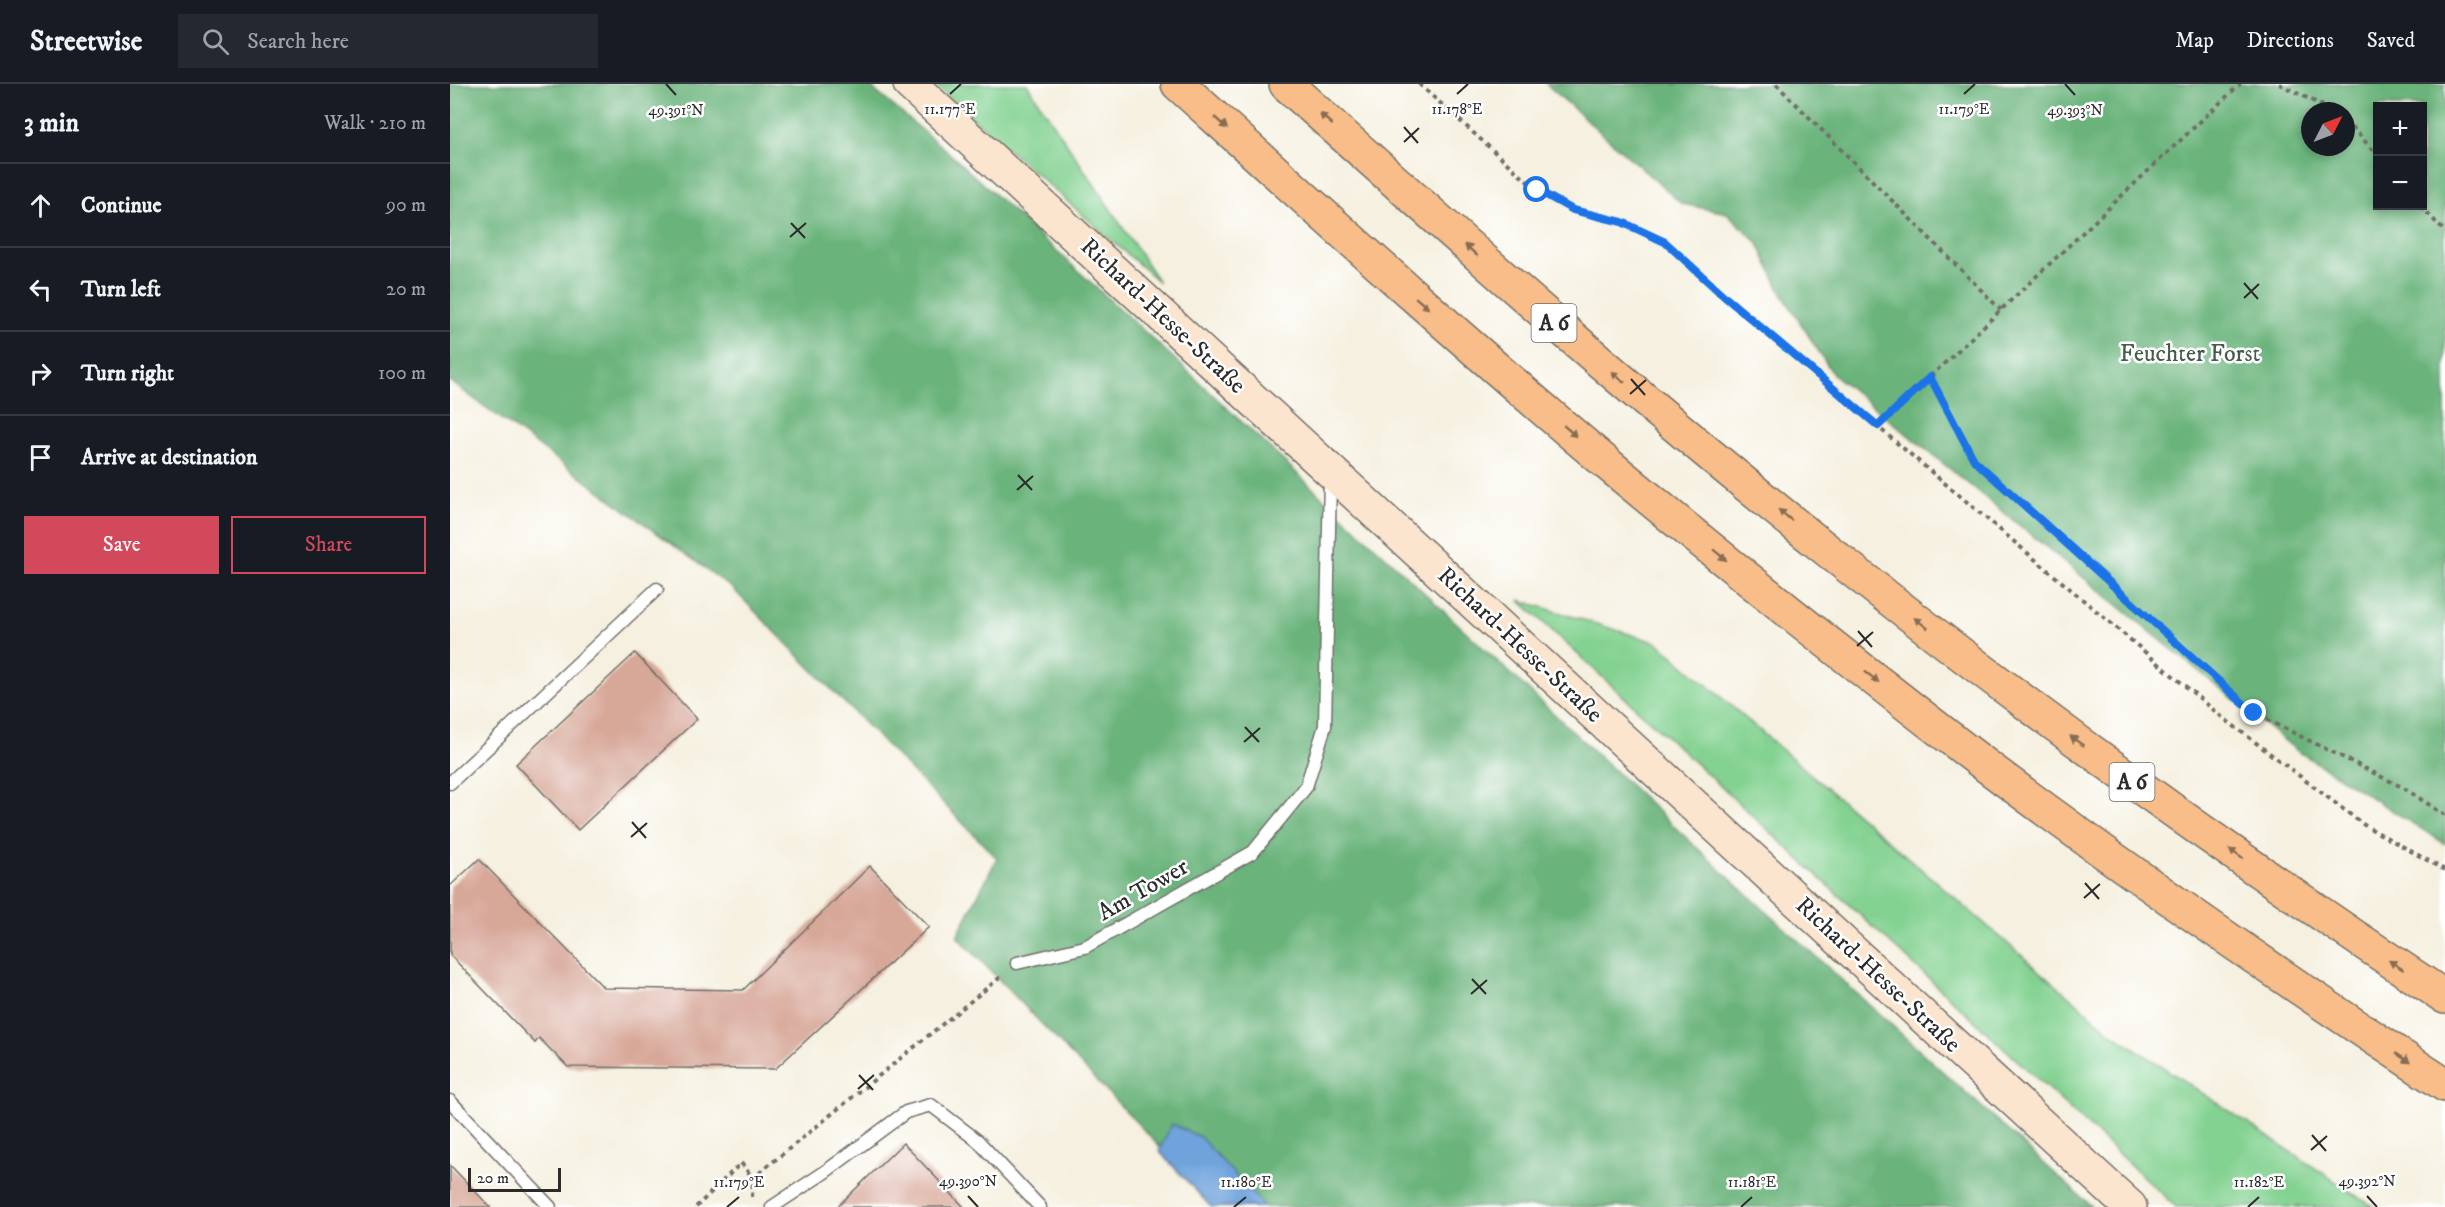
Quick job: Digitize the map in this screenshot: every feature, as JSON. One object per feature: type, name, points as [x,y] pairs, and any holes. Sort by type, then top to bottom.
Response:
[{"type":"highway","points":[[1178,84],[1498,370],[1611,467],[1830,645],[1976,757],[2143,880],[2445,1085]]},
{"type":"highway","name":"A 6","points":[[1286,84],[1553,322],[1830,552],[1972,663],[2156,799],[2364,944],[2445,997]]},
{"type":"street","name":"Richard-Hesse-Straße","points":[[910,84],[2130,1207]]},
{"type":"lane","name":"Am Tower","points":[[1017,963],[1085,947],[1252,852],[1306,787],[1325,726],[1331,471]]},
{"type":"lane","points":[[450,783],[657,589]]},
{"type":"lane","points":[[450,1101],[550,1207]]},
{"type":"lane","points":[[772,1207],[825,1172],[906,1112],[932,1105],[978,1141],[1040,1207]]},
{"type":"path","points":[[1419,84],[1537,190],[1573,210],[1622,222],[1665,242],[1725,297],[2222,717],[2364,825],[2445,870]]},
{"type":"path","points":[[1776,84],[2001,310]]},
{"type":"path","points":[[1878,426],[2240,84]]},
{"type":"path","points":[[2278,84],[2315,102]]},
{"type":"path","points":[[2355,130],[2373,150]]},
{"type":"path","points":[[2425,210],[2445,232]]},
{"type":"path","points":[[1930,377],[1974,460],[2254,713],[2402,787],[2445,815]]},
{"type":"path","points":[[753,1178],[1017,963]]},
{"type":"path","points":[[696,1207],[741,1163],[753,1178],[751,1207]]},
{"type":"green space","points":[[450,84],[867,84],[948,152],[1181,365],[1725,874],[2092,1207],[1218,1207],[957,936],[997,858],[733,589],[450,381]]},
{"type":"green space","points":[[934,84],[1027,84],[1159,282]]},
{"type":"green space","name":"Feuchter Forst","points":[[1546,84],[2445,84],[2445,844],[2296,750],[1833,374],[1782,294],[1757,242],[1727,213],[1682,204]]},
{"type":"green space","points":[[1519,600],[1658,643],[2113,1034],[2374,1207],[2176,1207]]},
{"type":"water","points":[[1172,1124],[1200,1137],[1265,1207],[1211,1207],[1159,1151]]},
{"type":"building","points":[[635,653],[697,719],[578,830],[516,764]]},
{"type":"building","points":[[479,859],[604,988],[743,990],[870,866],[929,927],[775,1069],[568,1067],[539,1038],[535,1043],[450,955],[450,886]]},
{"type":"building","points":[[903,1143],[964,1207],[837,1207]]},
{"type":"building","points":[[450,1165],[490,1207],[450,1207]]},
{"type":"route","points":[[1537,190],[1573,210],[1622,222],[1665,242],[1725,297],[1878,426],[1930,377],[1974,460],[2254,713]]}]
